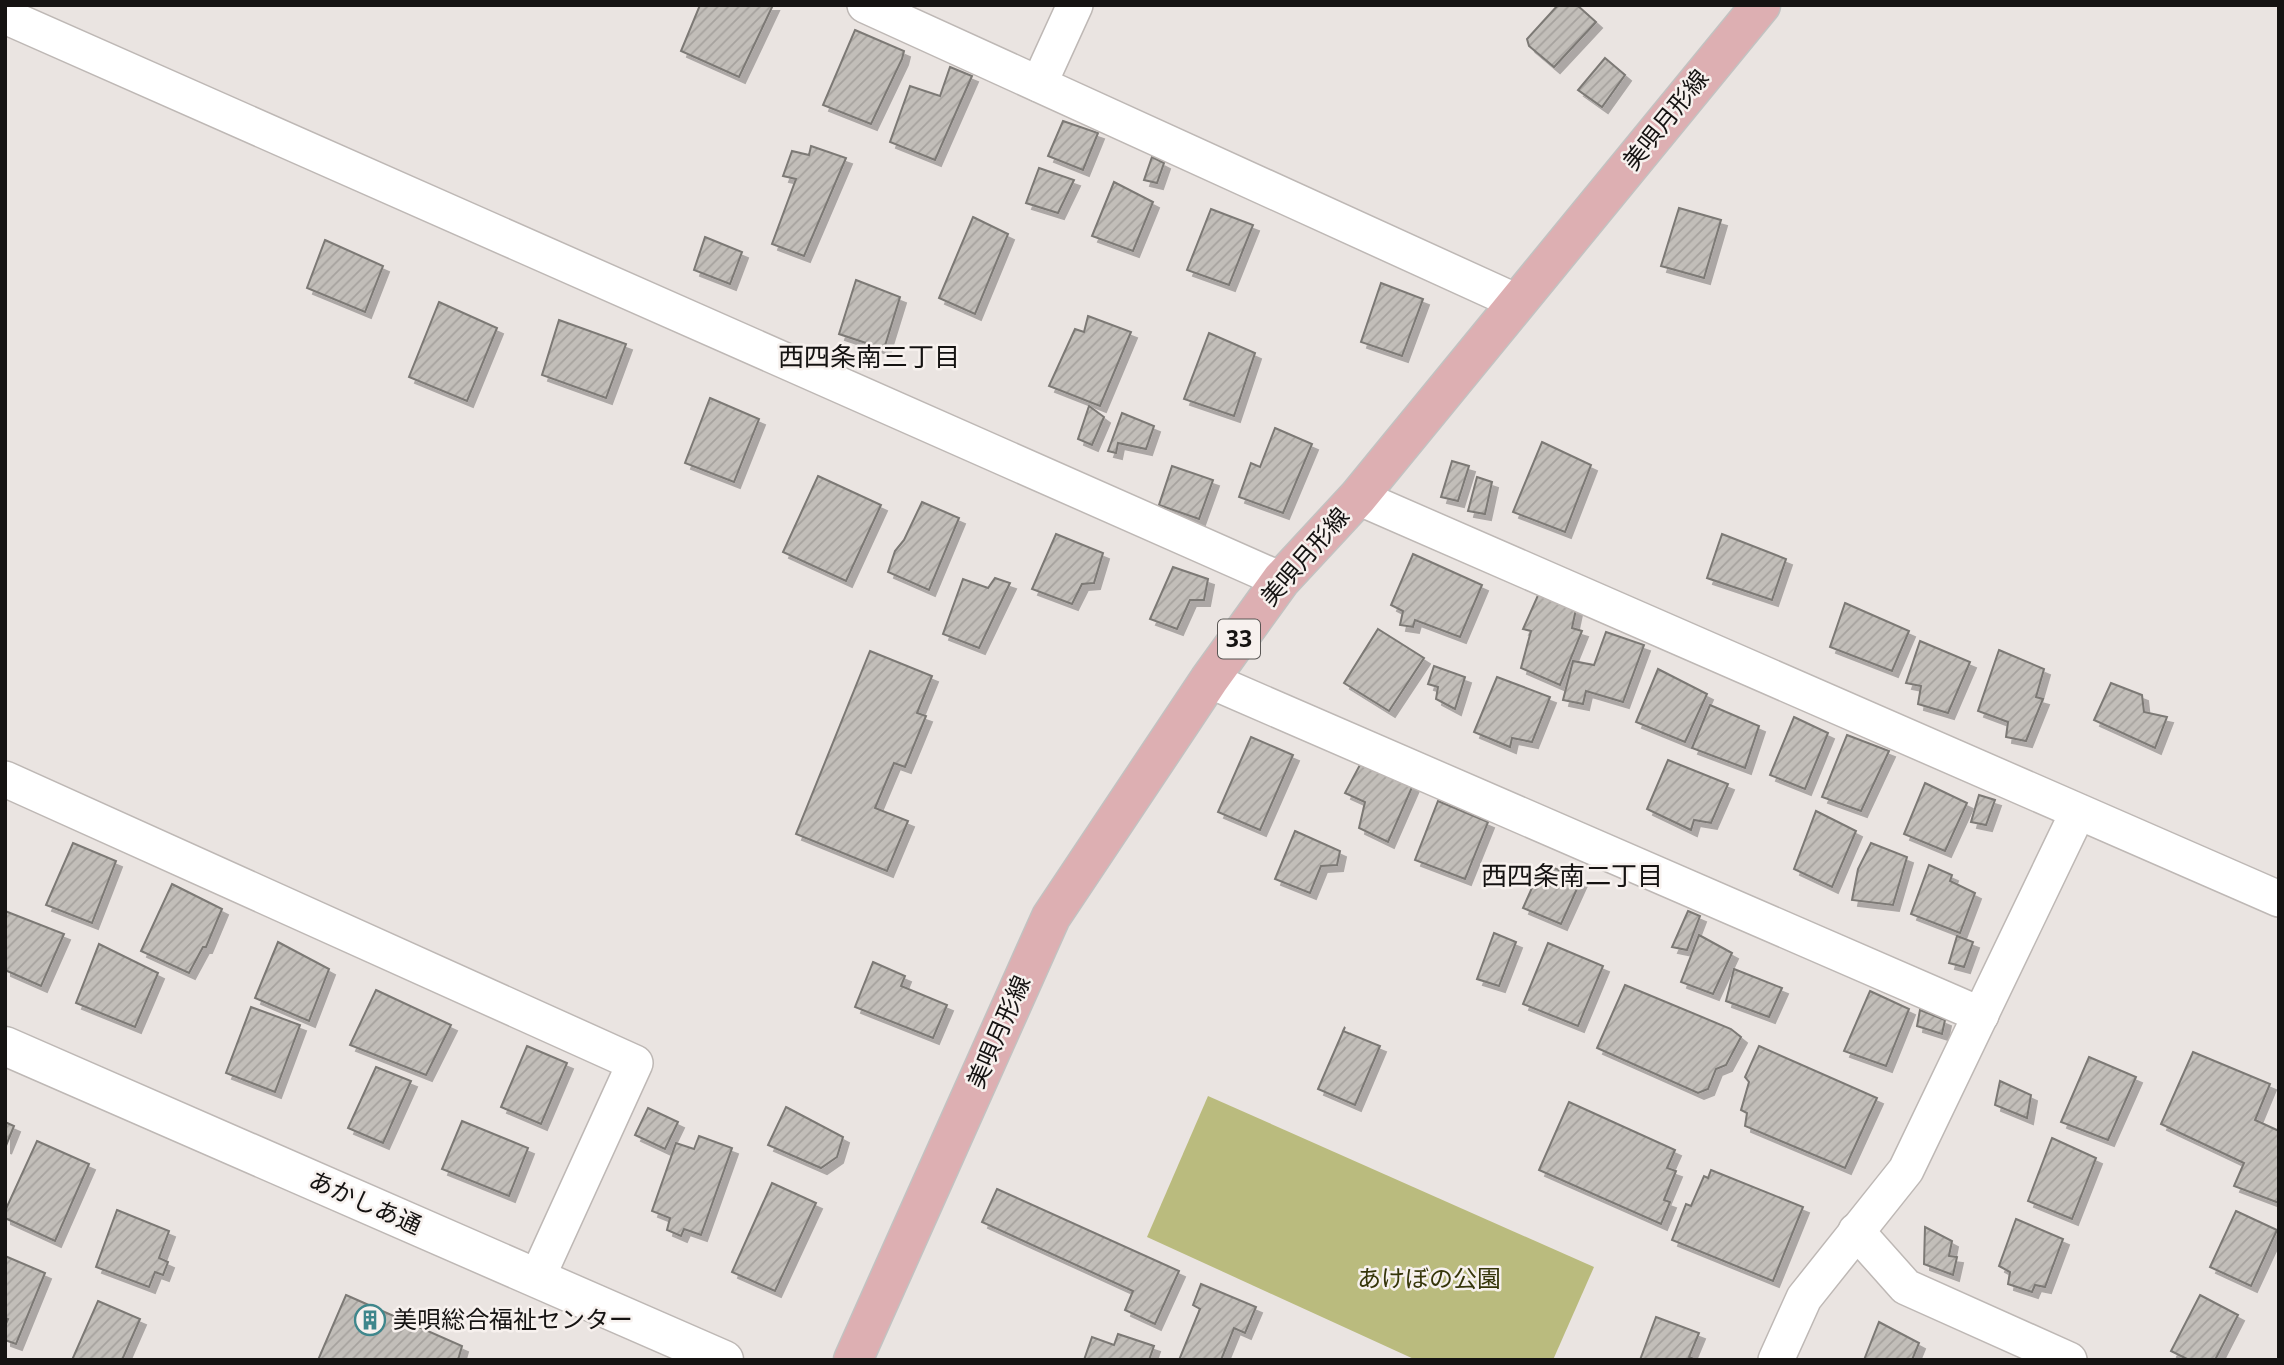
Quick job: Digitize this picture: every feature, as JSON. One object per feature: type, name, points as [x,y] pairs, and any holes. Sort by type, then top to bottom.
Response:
[{"type":"main road","name":"美唄月形線","points":[[853,1360],[1051,917],[1209,680],[1281,580],[1358,497],[1761,5]]},
{"type":"street","points":[[865,5],[1517,302]]},
{"type":"street","points":[[1039,84],[1074,5]]},
{"type":"street","points":[[5,16],[1281,580]]},
{"type":"street","points":[[1358,497],[2279,899]]},
{"type":"street","points":[[1209,680],[1981,1015]]},
{"type":"street","points":[[6,782],[635,1063],[537,1278]]},
{"type":"street","points":[[1776,1360],[1804,1298],[1906,1170],[2078,812]]},
{"type":"street","name":"あかしあ通","points":[[5,1046],[724,1360]]},
{"type":"street","points":[[1856,1231],[1906,1287],[2069,1360]]},
{"type":"green space","name":"あけぼの公園","points":[[1208,1096],[1594,1267],[1553,1360],[1416,1360],[1147,1237]]},
{"type":"building","points":[[700,5],[773,5],[739,77],[681,51]]},
{"type":"building","points":[[1558,5],[1577,5],[1596,22],[1554,67],[1529,46],[1527,39]]},
{"type":"building","points":[[855,30],[904,51],[871,124],[823,105]]},
{"type":"building","points":[[1605,58],[1625,75],[1602,107],[1578,90]]},
{"type":"building","points":[[950,67],[972,76],[935,160],[890,142],[910,86],[940,96]]},
{"type":"building","points":[[1063,121],[1098,133],[1083,170],[1048,156]]},
{"type":"building","points":[[811,146],[846,158],[804,256],[772,244],[796,179],[783,176],[792,151],[809,155]]},
{"type":"building","points":[[1152,157],[1164,163],[1157,183],[1144,180]]},
{"type":"building","points":[[1039,168],[1074,180],[1058,213],[1026,203]]},
{"type":"building","points":[[1114,182],[1153,202],[1133,251],[1092,236]]},
{"type":"building","points":[[1679,208],[1721,220],[1704,278],[1661,266]]},
{"type":"building","points":[[1211,209],[1253,225],[1229,285],[1187,270]]},
{"type":"building","points":[[973,217],[1008,234],[975,314],[939,298]]},
{"type":"building","points":[[705,237],[742,252],[730,284],[694,270]]},
{"type":"building","points":[[325,240],[383,266],[365,312],[307,288]]},
{"type":"building","points":[[856,280],[900,297],[884,349],[839,334]]},
{"type":"building","points":[[1381,283],[1423,299],[1402,356],[1361,342]]},
{"type":"building","points":[[439,302],[497,328],[467,401],[409,377]]},
{"type":"building","points":[[1088,316],[1131,332],[1100,406],[1049,386],[1075,329],[1084,332]]},
{"type":"building","points":[[559,320],[626,344],[606,398],[542,375]]},
{"type":"building","points":[[1209,333],[1255,353],[1234,416],[1184,399]]},
{"type":"building","points":[[710,398],[759,419],[734,482],[685,463]]},
{"type":"building","points":[[1089,406],[1104,417],[1092,445],[1078,439]]},
{"type":"building","points":[[1122,413],[1154,426],[1146,449],[1118,443],[1116,453],[1108,451]]},
{"type":"building","points":[[1275,428],[1312,444],[1283,513],[1239,497],[1251,463],[1260,467]]},
{"type":"building","points":[[1542,442],[1591,465],[1565,532],[1513,512]]},
{"type":"building","points":[[1452,461],[1469,466],[1458,501],[1441,497]]},
{"type":"building","points":[[1172,466],[1213,480],[1199,519],[1159,505]]},
{"type":"building","points":[[818,476],[881,505],[846,581],[783,552]]},
{"type":"building","points":[[1477,477],[1492,482],[1485,514],[1468,511]]},
{"type":"building","points":[[922,502],[959,518],[929,590],[888,572],[895,551],[904,540]]},
{"type":"building","points":[[1056,534],[1103,553],[1094,583],[1082,584],[1072,604],[1032,589]]},
{"type":"building","points":[[1722,534],[1786,559],[1772,600],[1707,578]]},
{"type":"building","points":[[1413,554],[1482,585],[1460,637],[1415,620],[1413,627],[1400,625],[1403,611],[1391,605]]},
{"type":"building","points":[[1173,567],[1208,579],[1204,600],[1190,600],[1177,629],[1150,619]]},
{"type":"building","points":[[995,578],[1010,583],[979,648],[943,634],[963,579],[988,588]]},
{"type":"building","points":[[1539,593],[1576,609],[1572,628],[1582,631],[1560,685],[1521,668],[1531,631],[1523,629]]},
{"type":"building","points":[[1845,603],[1909,631],[1892,671],[1830,647]]},
{"type":"building","points":[[1378,629],[1424,658],[1389,711],[1344,683]]},
{"type":"building","points":[[1606,632],[1644,645],[1623,702],[1586,691],[1583,704],[1563,700],[1573,661],[1594,665]]},
{"type":"building","points":[[1920,641],[1970,662],[1948,713],[1918,704],[1921,686],[1906,683]]},
{"type":"building","points":[[1999,650],[2044,669],[2036,697],[2043,699],[2026,741],[2006,737],[2008,722],[1978,711]]},
{"type":"building","points":[[870,651],[932,676],[917,713],[926,716],[905,767],[894,763],[875,808],[908,821],[887,871],[796,834]]},
{"type":"building","points":[[1434,666],[1465,677],[1455,709],[1436,699],[1438,687],[1428,684]]},
{"type":"building","points":[[1658,669],[1707,694],[1685,742],[1636,722]]},
{"type":"building","points":[[1497,677],[1550,697],[1532,742],[1512,738],[1510,747],[1474,732]]},
{"type":"building","points":[[2111,683],[2142,695],[2144,712],[2167,717],[2155,748],[2094,720]]},
{"type":"building","points":[[1710,705],[1759,726],[1745,768],[1692,748]]},
{"type":"building","points":[[1794,717],[1828,733],[1805,789],[1770,775]]},
{"type":"building","points":[[1847,735],[1889,751],[1861,811],[1822,797]]},
{"type":"building","points":[[1251,737],[1293,755],[1260,830],[1218,812]]},
{"type":"building","points":[[1668,760],[1728,784],[1711,823],[1694,820],[1691,830],[1647,809]]},
{"type":"building","points":[[1362,761],[1413,785],[1388,842],[1359,828],[1365,802],[1345,793]]},
{"type":"building","points":[[1925,783],[1967,803],[1945,851],[1904,834]]},
{"type":"building","points":[[1979,795],[1995,800],[1986,825],[1971,822]]},
{"type":"building","points":[[1438,801],[1488,822],[1465,879],[1415,860]]},
{"type":"building","points":[[1816,811],[1856,831],[1832,887],[1794,869]]},
{"type":"building","points":[[1295,831],[1340,851],[1337,865],[1321,866],[1310,893],[1275,879]]},
{"type":"building","points":[[73,843],[116,861],[92,923],[46,905]]},
{"type":"building","points":[[1871,843],[1907,857],[1893,905],[1852,900],[1858,869]]},
{"type":"building","points":[[1543,863],[1581,880],[1561,924],[1523,908]]},
{"type":"building","points":[[1929,865],[1952,875],[1950,881],[1975,893],[1960,933],[1911,914]]},
{"type":"building","points":[[172,884],[222,909],[206,947],[203,947],[189,973],[141,951]]},
{"type":"building","points":[[5,911],[64,934],[41,986],[5,970]]},
{"type":"building","points":[[1688,911],[1700,916],[1687,950],[1672,947]]},
{"type":"building","points":[[1494,933],[1516,942],[1499,986],[1477,979]]},
{"type":"building","points":[[1699,935],[1732,953],[1713,994],[1681,982]]},
{"type":"building","points":[[1957,936],[1973,942],[1964,967],[1949,963]]},
{"type":"building","points":[[278,942],[329,969],[309,1021],[255,998]]},
{"type":"building","points":[[1548,943],[1603,966],[1578,1026],[1523,1004]]},
{"type":"building","points":[[99,944],[158,973],[135,1027],[76,1003]]},
{"type":"building","points":[[873,962],[905,976],[901,986],[947,1005],[933,1038],[855,1007]]},
{"type":"building","points":[[1734,969],[1782,988],[1769,1017],[1726,1001]]},
{"type":"building","points":[[1625,985],[1731,1029],[1741,1037],[1726,1065],[1716,1069],[1708,1089],[1698,1093],[1597,1048]]},
{"type":"building","points":[[376,990],[451,1025],[426,1075],[350,1045]]},
{"type":"building","points":[[1870,991],[1909,1009],[1886,1066],[1844,1051]]},
{"type":"building","points":[[251,1007],[300,1025],[275,1092],[226,1073]]},
{"type":"building","points":[[1920,1010],[1945,1020],[1942,1034],[1917,1026]]},
{"type":"building","points":[[1343,1031],[1380,1046],[1355,1105],[1318,1089]]},
{"type":"building","points":[[527,1046],[567,1063],[541,1124],[501,1107]]},
{"type":"building","points":[[1759,1046],[1877,1098],[1845,1168],[1745,1126],[1747,1113],[1741,1110],[1749,1082],[1745,1077]]},
{"type":"building","points":[[2193,1052],[2270,1084],[2255,1120],[2279,1131],[2279,1203],[2234,1186],[2244,1163],[2161,1124]]},
{"type":"building","points":[[2089,1057],[2136,1077],[2108,1140],[2061,1122]]},
{"type":"building","points":[[376,1067],[411,1081],[383,1143],[348,1128]]},
{"type":"building","points":[[2000,1081],[2031,1095],[2027,1118],[1995,1105]]},
{"type":"building","points":[[1569,1102],[1675,1150],[1667,1168],[1676,1171],[1664,1200],[1670,1202],[1661,1224],[1539,1170]]},
{"type":"building","points":[[786,1107],[843,1137],[837,1157],[821,1168],[768,1145]]},
{"type":"building","points":[[648,1108],[678,1122],[665,1149],[635,1135]]},
{"type":"building","points":[[462,1121],[528,1148],[509,1196],[442,1169]]},
{"type":"building","points":[[5,1122],[14,1126],[5,1148]]},
{"type":"building","points":[[699,1136],[732,1148],[701,1235],[684,1229],[681,1236],[667,1230],[670,1218],[652,1211],[676,1143],[694,1149]]},
{"type":"building","points":[[2052,1138],[2096,1158],[2072,1219],[2028,1201]]},
{"type":"building","points":[[37,1141],[89,1164],[55,1241],[5,1218],[5,1211]]},
{"type":"building","points":[[1711,1170],[1803,1207],[1773,1281],[1672,1240],[1686,1204],[1691,1206],[1704,1176],[1708,1178]]},
{"type":"building","points":[[772,1183],[816,1203],[775,1291],[732,1272]]},
{"type":"building","points":[[997,1189],[1179,1271],[1155,1324],[1125,1310],[1133,1291],[982,1222]]},
{"type":"building","points":[[117,1210],[169,1231],[159,1258],[168,1262],[163,1275],[155,1272],[149,1287],[96,1267]]},
{"type":"building","points":[[2236,1211],[2277,1230],[2251,1286],[2210,1267]]},
{"type":"building","points":[[2016,1219],[2063,1239],[2045,1287],[2035,1285],[2032,1292],[2008,1284],[2010,1272],[1999,1266]]},
{"type":"building","points":[[1925,1227],[1952,1241],[1949,1256],[1957,1257],[1953,1275],[1924,1264]]},
{"type":"building","points":[[5,1256],[45,1273],[16,1344],[5,1340],[8,1319],[5,1318]]},
{"type":"building","points":[[1201,1284],[1256,1307],[1245,1333],[1234,1328],[1221,1360],[1179,1360],[1200,1309],[1193,1305]]},
{"type":"building","name":"美唄総合福祉センター","points":[[346,1295],[462,1346],[458,1360],[318,1360]]},
{"type":"building","points":[[2200,1295],[2238,1315],[2215,1360],[2189,1360],[2171,1351]]},
{"type":"building","points":[[98,1301],[140,1319],[122,1360],[72,1360]]},
{"type":"building","points":[[1656,1317],[1699,1333],[1689,1357],[1696,1360],[1640,1360]]},
{"type":"building","points":[[1879,1322],[1919,1343],[1912,1360],[1864,1360]]},
{"type":"building","points":[[1118,1334],[1154,1346],[1149,1360],[1084,1360],[1092,1337],[1114,1345]]},
{"type":"place","name":"美唄総合福祉センター","points":[[370,1320]]},
{"type":"district","name":"西四条南三丁目","points":[[869,357]]},
{"type":"district","name":"西四条南二丁目","points":[[1572,876]]}]
